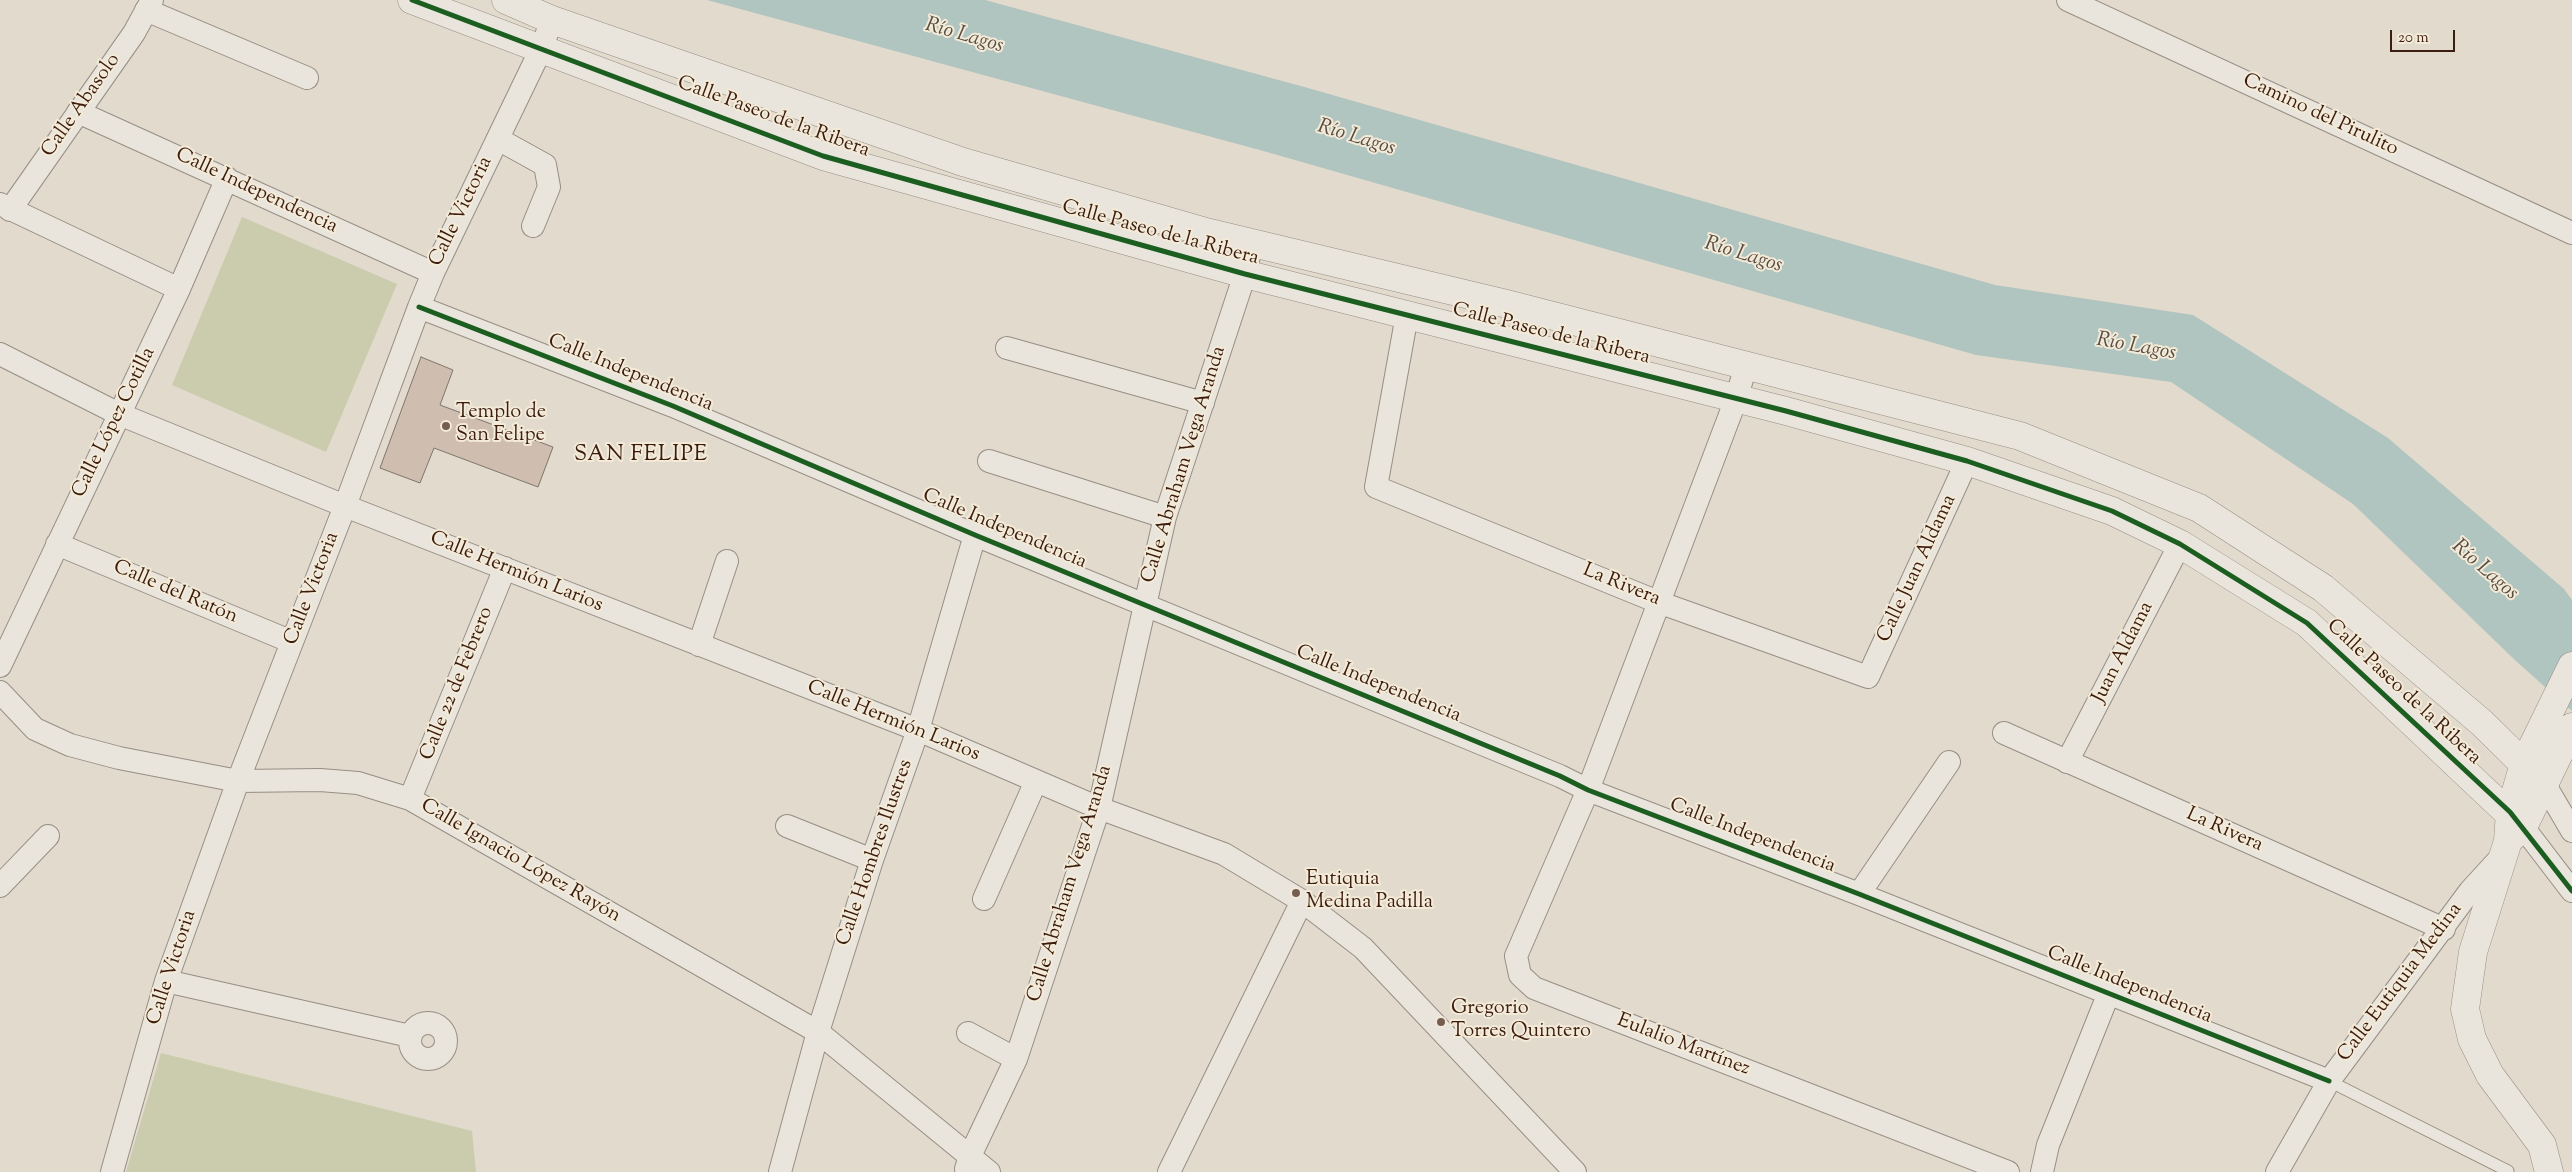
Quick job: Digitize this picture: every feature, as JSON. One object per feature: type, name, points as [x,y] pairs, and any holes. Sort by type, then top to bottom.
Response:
[{"type":"street","name":"Calle Paseo de la Ribera","points":[[412,0],[822,156],[1245,274],[1632,370],[1967,461],[2112,511],[2180,544],[2307,623],[2511,833],[2572,891]]},
{"type":"street","name":"Calle Paseo de la Ribera","points":[[506,0],[552,20],[964,162],[1202,231],[1507,304],[2020,436],[2199,508],[2323,588],[2482,723],[2549,775],[2572,830]]},
{"type":"street","name":"Camino del Pirulito","points":[[2068,0],[2572,233]]},
{"type":"street","points":[[149,5],[307,78]]},
{"type":"street","name":"Calle Abasolo","points":[[5,207],[78,112],[134,33],[149,5]]},
{"type":"street","name":"Calle Victoria","points":[[112,1172],[166,980],[238,781],[346,506],[419,306],[432,273],[541,49],[552,20]]},
{"type":"street","name":"Calle Independencia","points":[[78,112],[227,178],[432,273]]},
{"type":"street","points":[[498,139],[545,165],[549,187],[533,226]]},
{"type":"street","name":"Calle López Cotilla","points":[[0,666],[179,289],[227,178]]},
{"type":"street","points":[[5,207],[179,289]]},
{"type":"street","name":"Calle Abraham Vega Aranda","points":[[967,1164],[1016,1059],[1099,808],[1165,517],[1245,274],[1252,243]]},
{"type":"street","name":"Calle Independencia","points":[[419,306],[672,406],[975,535],[1588,790],[1859,894],[2328,1080]]},
{"type":"street","name":"La Rivera","points":[[1406,315],[1376,487],[1658,602],[1868,677]]},
{"type":"street","points":[[1008,348],[1203,403]]},
{"type":"street","name":"Calle Hermión Larios","points":[[0,354],[119,414],[346,506],[918,730],[1099,808],[1224,854],[1302,902],[1363,948],[1575,1172]]},
{"type":"street","name":"Eulalio Martínez","points":[[1746,366],[1736,399],[1588,790],[1516,956],[1520,975],[1534,988],[2008,1172]]},
{"type":"street","points":[[989,461],[1165,517]]},
{"type":"street","name":"Calle Juan Aldama","points":[[1868,677],[1967,461]]},
{"type":"street","name":"Calle Hombres Ilustres","points":[[780,1172],[818,1032],[872,860],[918,730],[975,535]]},
{"type":"street","name":"Calle del Ratón","points":[[57,544],[292,642]]},
{"type":"street","name":"Juan Aldama","points":[[2067,762],[2180,544]]},
{"type":"street","points":[[699,645],[727,561]]},
{"type":"street","name":"Calle 22 de Febrero","points":[[410,799],[505,568]]},
{"type":"street","points":[[2549,1172],[2542,1146],[2490,1075],[2472,1039],[2465,1009],[2473,952],[2511,833],[2527,758],[2572,666]]},
{"type":"street","name":"Calle Ignacio López Rayón","points":[[0,692],[35,729],[70,745],[119,758],[238,781],[320,780],[358,783],[410,799],[818,1032],[967,1164],[988,1172]]},
{"type":"street","points":[[2511,833],[2549,775],[2572,727]]},
{"type":"street","name":"La Rivera","points":[[2004,733],[2444,929]]},
{"type":"street","points":[[1859,894],[1949,762]]},
{"type":"street","points":[[984,899],[1036,781]]},
{"type":"street","points":[[786,826],[872,860]]},
{"type":"street","name":"Calle Eutiquia Medina","points":[[2277,1172],[2328,1080],[2444,929],[2511,833]]},
{"type":"street","points":[[0,886],[48,836]]},
{"type":"street","points":[[1169,1172],[1302,902]]},
{"type":"street","points":[[166,980],[410,1036]]},
{"type":"street","points":[[2042,1172],[2048,1145],[2108,994]]},
{"type":"street","points":[[968,1033],[1016,1059]]},
{"type":"lane","points":[[2328,1080],[2508,1171]]},
{"type":"green space","points":[[242,217],[397,284],[326,452],[172,385]]},
{"type":"green space","points":[[161,1053],[472,1131],[476,1172],[126,1172]]},
{"type":"water","name":"Río Lagos","points":[[707,0],[985,0],[1308,88],[1995,285],[2193,315],[2388,438],[2564,589],[2572,600],[2572,711],[2516,661],[2353,504],[2171,382],[1976,355],[1267,152]]},
{"type":"building","name":"Templo de San Felipe","points":[[421,357],[453,370],[440,405],[553,447],[538,487],[434,448],[420,483],[380,468]]},
{"type":"cycle path","points":[[412,0],[823,156],[1245,274],[1786,411],[1967,461],[2112,511],[2180,544],[2307,623],[2510,812],[2572,891]]},
{"type":"cycle path","points":[[419,307],[673,406],[975,535],[1560,776],[1588,790],[1859,894],[2329,1081]]},
{"type":"place","name":"Templo de San Felipe","points":[[446,426]]},
{"type":"place","name":"Eutiquia Medina Padilla","points":[[1296,893]]},
{"type":"place","name":"Gregorio Torres Quintero","points":[[1441,1022]]},
{"type":"district","name":"SAN FELIPE","points":[[641,456]]}]
